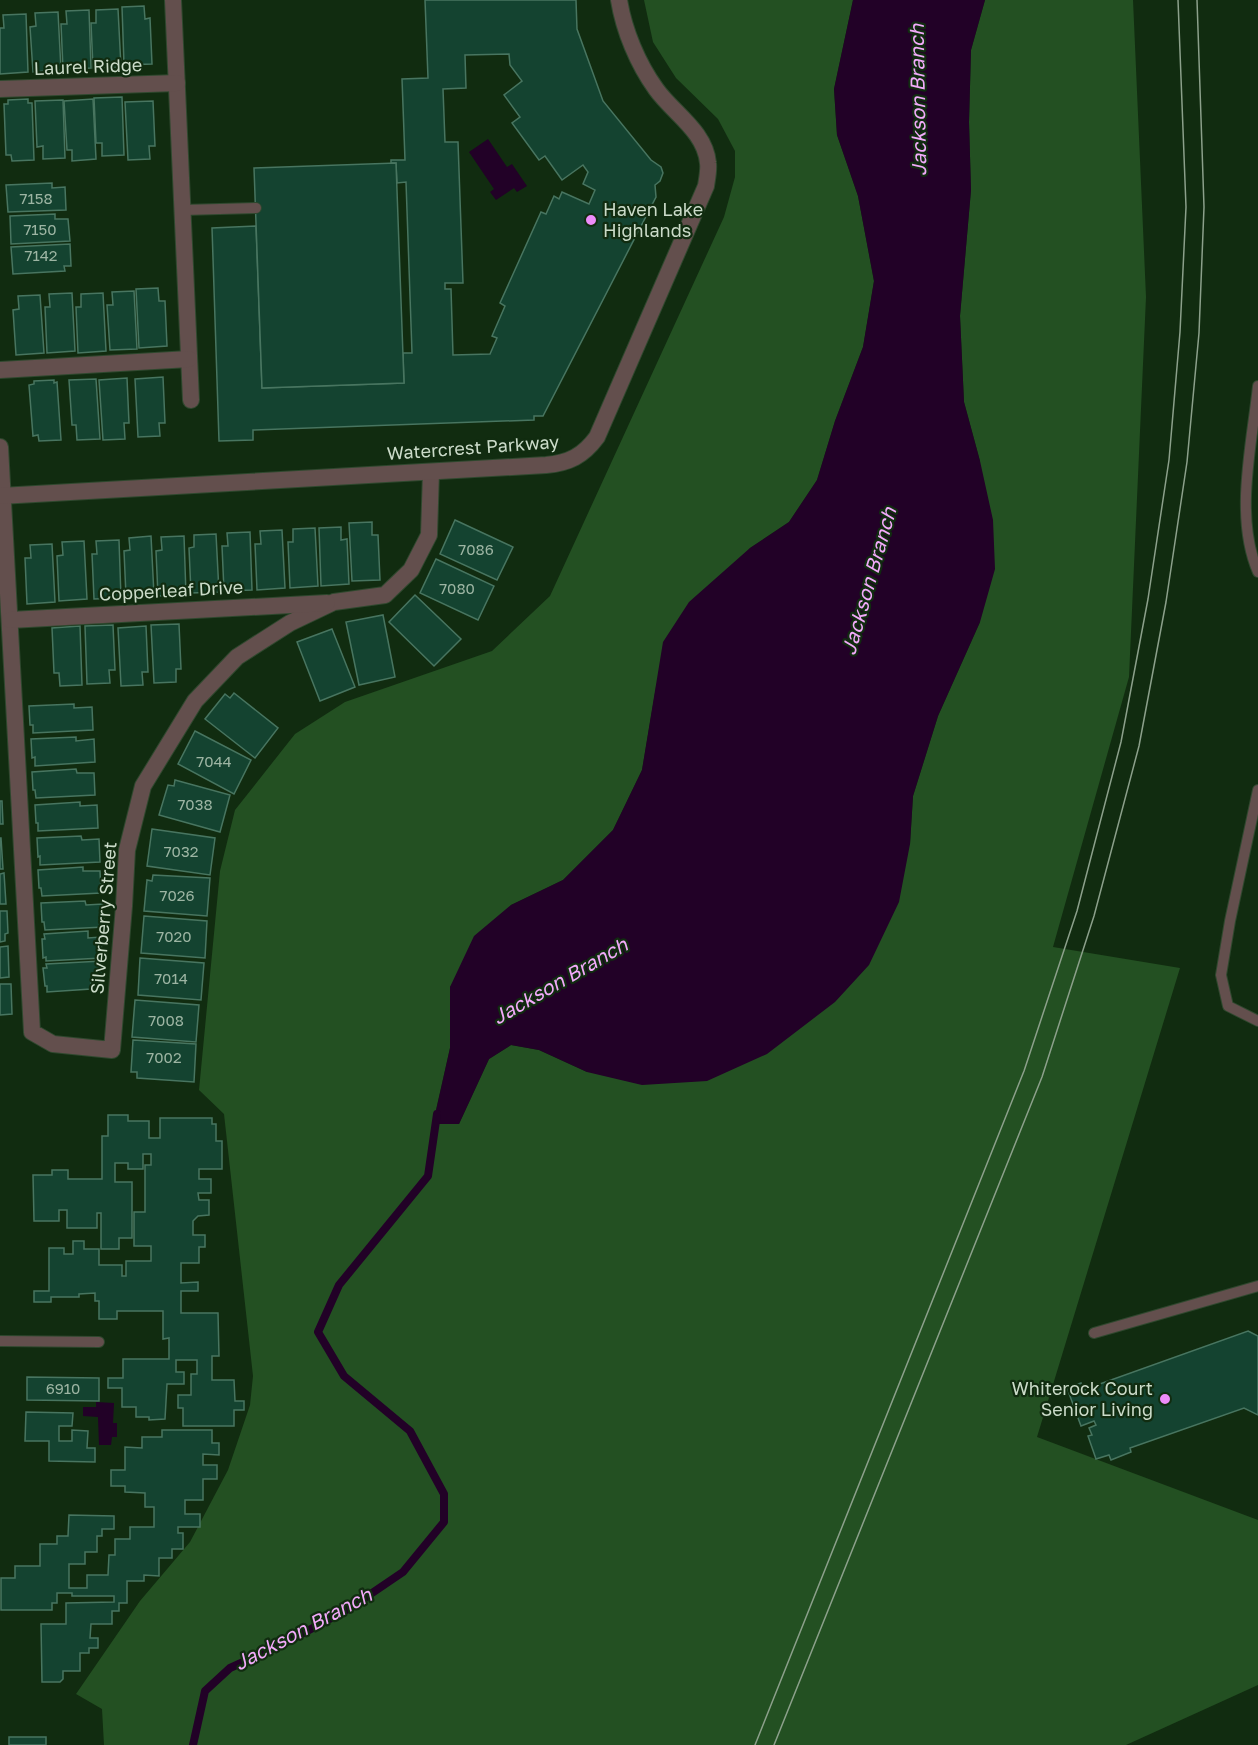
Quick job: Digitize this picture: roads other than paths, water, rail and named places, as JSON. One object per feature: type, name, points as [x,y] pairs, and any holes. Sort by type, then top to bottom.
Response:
[{"type":"street","points":[[173,0],[191,400]]},
{"type":"street","name":"Watercrest Parkway","points":[[2,496],[562,464],[576,459],[597,437],[706,186],[708,163],[701,141],[656,89],[637,56],[626,29],[619,0]]},
{"type":"street","name":"Laurel Ridge","points":[[0,89],[177,83]]},
{"type":"street","points":[[0,370],[189,359]]},
{"type":"street","points":[[0,447],[10,620]]},
{"type":"street","name":"Silverberry Street","points":[[10,620],[32,1032],[53,1044],[112,1050],[127,850],[143,786],[195,701],[237,657],[290,623],[334,602],[385,595],[411,570],[429,535],[431,472]]},
{"type":"street","name":"Copperleaf Drive","points":[[10,620],[334,602]]},
{"type":"lane","points":[[183,210],[256,208]]},
{"type":"lane","points":[[1258,386],[1245,503],[1251,556],[1258,572]]},
{"type":"lane","points":[[1258,789],[1221,975],[1228,1006],[1258,1022]]},
{"type":"lane","points":[[1095,1333],[1258,1286]]},
{"type":"lane","points":[[0,1341],[99,1342]]},
{"type":"water","points":[[853,0],[985,0],[971,50],[969,122],[971,190],[960,316],[964,402],[993,520],[995,569],[980,622],[938,716],[913,796],[910,844],[899,902],[869,965],[835,1002],[767,1054],[707,1081],[642,1085],[587,1072],[539,1050],[511,1045],[489,1059],[459,1124],[433,1124],[450,1048],[450,987],[474,936],[511,905],[563,880],[613,830],[642,770],[663,642],[689,602],[750,548],[789,522],[817,480],[835,421],[863,347],[874,281],[858,196],[837,135],[834,89]]},
{"type":"water","points":[[488,139],[507,167],[512,164],[527,186],[517,192],[514,188],[496,200],[490,192],[494,189],[469,152]]},
{"type":"water","points":[[96,1402],[114,1403],[113,1423],[117,1423],[117,1437],[112,1437],[111,1445],[99,1445],[98,1417],[83,1416],[83,1407],[96,1407]]},
{"type":"waterway","name":"Jackson Branch","points":[[193,1745],[205,1691],[230,1668],[283,1644],[350,1608],[403,1572],[444,1522],[444,1494],[410,1431],[344,1376],[318,1332],[339,1285],[428,1176],[437,1114]]},
{"type":"tram line","points":[[755,1745],[1024,1071],[1077,911],[1121,742],[1148,599],[1169,460],[1180,332],[1186,207],[1178,0]]},
{"type":"tram line","points":[[774,1745],[1042,1077],[1094,916],[1139,746],[1166,602],[1187,462],[1199,333],[1204,207],[1197,0]]},
{"type":"place","name":"Haven Lake Highlands","points":[[591,220]]},
{"type":"place","name":"Whiterock Court Senior Living","points":[[1165,1399]]}]
